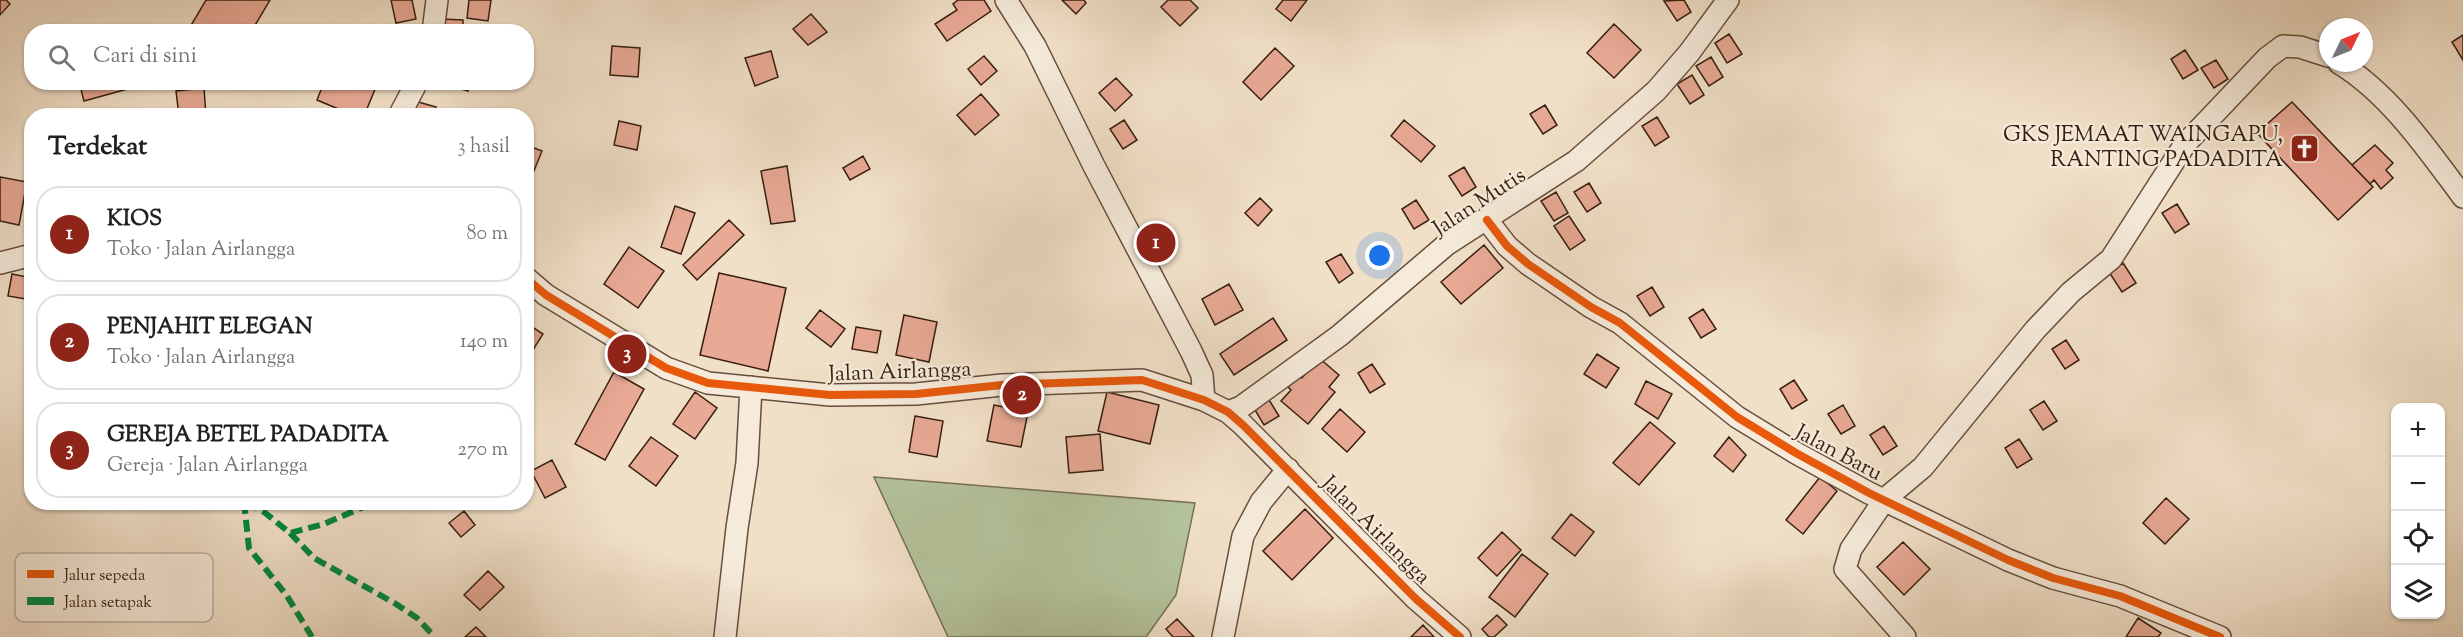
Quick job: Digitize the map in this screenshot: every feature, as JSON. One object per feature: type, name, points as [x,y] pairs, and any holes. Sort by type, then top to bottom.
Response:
[{"type":"street","points":[[434,24],[437,0]]},
{"type":"street","points":[[1006,0],[1035,46],[1104,186],[1191,351],[1202,375],[1204,400]]},
{"type":"street","name":"Jalan Mutis","points":[[1228,412],[1240,407],[1339,336],[1446,245],[1576,161],[1648,98],[1689,53],[1728,0]]},
{"type":"street","name":"Jalan Baru","points":[[1885,499],[1923,467],[2035,330],[2071,292],[2111,259],[2185,144],[2267,58],[2283,46],[2291,45],[2319,53]]},
{"type":"street","points":[[2353,72],[2399,116],[2463,197]]},
{"type":"street","points":[[403,108],[413,90]]},
{"type":"street","name":"Jalan Baru","points":[[1487,220],[1507,246],[1528,264],[1591,307],[1628,328],[1737,417],[1843,479],[2008,560],[2053,578],[2120,596],[2220,637]]},
{"type":"street","points":[[0,263],[24,257]]},
{"type":"street","name":"Jalan Airlangga","points":[[534,284],[553,299],[666,368],[708,383],[830,395],[861,395],[1142,380],[1204,400],[1228,412],[1288,469],[1416,599],[1460,637]]},
{"type":"street","points":[[725,637],[736,528],[747,463],[751,387]]},
{"type":"street","points":[[1223,637],[1242,536],[1261,502],[1288,469]]},
{"type":"street","points":[[1885,499],[1851,549],[1845,569],[1905,637]]},
{"type":"green space","points":[[874,477],[1195,503],[1176,595],[1146,637],[948,637]]},
{"type":"building","points":[[0,0],[6,0],[10,4],[0,15]]},
{"type":"building","points":[[206,0],[270,0],[256,24],[192,24]]},
{"type":"building","points":[[391,0],[412,0],[416,19],[396,23]]},
{"type":"building","points":[[469,0],[491,0],[488,21],[467,18]]},
{"type":"building","points":[[958,0],[984,0],[991,11],[947,41],[935,24],[957,10],[953,4]]},
{"type":"building","points":[[1062,0],[1084,0],[1086,3],[1076,14]]},
{"type":"building","points":[[1168,0],[1190,0],[1198,8],[1180,26],[1161,7]]},
{"type":"building","points":[[1283,0],[1307,0],[1291,21],[1276,9]]},
{"type":"building","points":[[1684,0],[1691,12],[1677,21],[1664,1]]},
{"type":"building","points":[[811,14],[827,32],[808,45],[793,29]]},
{"type":"building","points":[[441,19],[463,20],[463,24],[441,24]]},
{"type":"building","points":[[1614,24],[1641,50],[1614,78],[1587,53]]},
{"type":"building","points":[[1729,34],[1742,54],[1727,63],[1715,43]]},
{"type":"building","points":[[2463,35],[2463,60],[2452,42]]},
{"type":"building","points":[[612,46],[640,48],[638,77],[610,75]]},
{"type":"building","points":[[1275,48],[1294,66],[1261,100],[1243,82]]},
{"type":"building","points":[[2185,50],[2198,70],[2183,79],[2171,59]]},
{"type":"building","points":[[771,51],[778,77],[755,86],[745,58]]},
{"type":"building","points":[[984,56],[997,71],[981,85],[968,69]]},
{"type":"building","points":[[1711,57],[1723,77],[1709,86],[1696,66]]},
{"type":"building","points":[[2216,60],[2228,79],[2214,88],[2201,68]]},
{"type":"building","points":[[1692,75],[1704,95],[1690,104],[1677,84]]},
{"type":"building","points":[[1116,78],[1132,95],[1115,111],[1099,93]]},
{"type":"building","points":[[81,90],[124,90],[84,101]]},
{"type":"building","points":[[204,90],[205,108],[178,108],[176,91]]},
{"type":"building","points":[[321,90],[375,90],[367,108],[336,108],[317,100]]},
{"type":"building","points":[[981,94],[999,115],[975,135],[957,115]]},
{"type":"building","points":[[415,101],[436,107],[436,108],[412,108]]},
{"type":"building","name":"GKS JEMAAT WAINGAPU, RANTING PADADITA","points":[[2292,102],[2373,187],[2338,220],[2257,133]]},
{"type":"building","points":[[1545,105],[1557,125],[1543,134],[1530,114]]},
{"type":"building","points":[[1657,117],[1669,137],[1655,146],[1642,126]]},
{"type":"building","points":[[1124,120],[1137,140],[1123,149],[1110,129]]},
{"type":"building","points":[[1404,120],[1435,146],[1421,162],[1391,136]]},
{"type":"building","points":[[619,121],[641,126],[637,150],[614,145]]},
{"type":"building","points":[[2375,145],[2393,163],[2386,170],[2393,178],[2381,189],[2374,180],[2370,184],[2352,165]]},
{"type":"building","points":[[534,148],[542,151],[534,171]]},
{"type":"building","points":[[863,156],[870,169],[850,180],[843,168]]},
{"type":"building","points":[[787,166],[795,221],[771,224],[761,171]]},
{"type":"building","points":[[1464,167],[1476,187],[1462,196],[1449,176]]},
{"type":"building","points":[[0,177],[24,181],[24,198],[19,225],[0,221]]},
{"type":"building","points":[[1589,183],[1601,203],[1587,212],[1574,192]]},
{"type":"building","points":[[1556,192],[1568,213],[1554,221],[1541,201]]},
{"type":"building","points":[[1260,198],[1272,210],[1258,226],[1245,213]]},
{"type":"building","points":[[1416,200],[1429,220],[1414,229],[1402,209]]},
{"type":"building","points":[[2177,204],[2189,224],[2175,233],[2162,213]]},
{"type":"building","points":[[675,206],[695,213],[681,254],[661,247]]},
{"type":"building","points":[[1569,216],[1585,240],[1570,250],[1554,226]]},
{"type":"building","points":[[729,220],[744,235],[697,280],[683,265]]},
{"type":"building","points":[[1484,245],[1503,268],[1461,304],[1441,282]]},
{"type":"building","points":[[629,247],[664,271],[638,308],[604,284]]},
{"type":"building","points":[[1341,254],[1353,273],[1339,283],[1326,262]]},
{"type":"building","points":[[2123,263],[2136,283],[2122,292],[2109,272]]},
{"type":"building","points":[[719,273],[786,288],[768,371],[700,355]]},
{"type":"building","points":[[12,274],[24,276],[24,299],[8,296]]},
{"type":"building","points":[[1229,284],[1243,310],[1215,325],[1202,299]]},
{"type":"building","points":[[1652,287],[1664,307],[1650,316],[1637,296]]},
{"type":"building","points":[[1703,309],[1716,329],[1701,338],[1689,318]]},
{"type":"building","points":[[820,310],[845,329],[831,347],[806,328]]},
{"type":"building","points":[[904,315],[937,322],[929,362],[896,355]]},
{"type":"building","points":[[1273,318],[1287,340],[1234,375],[1220,354]]},
{"type":"building","points":[[856,327],[881,331],[877,353],[852,349]]},
{"type":"building","points":[[534,328],[543,334],[534,348]]},
{"type":"building","points":[[2066,340],[2079,360],[2065,369],[2052,349]]},
{"type":"building","points":[[1597,354],[1619,368],[1606,388],[1584,374]]},
{"type":"building","points":[[1319,358],[1339,375],[1329,387],[1335,392],[1308,424],[1281,401],[1291,390],[1288,387],[1299,375],[1302,378]]},
{"type":"building","points":[[1372,364],[1385,384],[1370,393],[1358,373]]},
{"type":"building","points":[[614,372],[644,389],[605,460],[575,444]]},
{"type":"building","points":[[1794,380],[1807,400],[1792,409],[1780,389]]},
{"type":"building","points":[[1646,381],[1672,394],[1658,419],[1635,404]]},
{"type":"building","points":[[695,392],[717,408],[695,439],[673,424]]},
{"type":"building","points":[[1107,392],[1159,405],[1150,444],[1098,431]]},
{"type":"building","points":[[1266,395],[1279,416],[1264,425],[1252,405]]},
{"type":"building","points":[[2044,401],[2057,421],[2043,430],[2030,410]]},
{"type":"building","points":[[994,405],[1028,412],[1021,447],[987,441]]},
{"type":"building","points":[[1843,405],[1855,426],[1841,434],[1828,414]]},
{"type":"building","points":[[1340,409],[1365,432],[1347,452],[1322,429]]},
{"type":"building","points":[[915,416],[943,421],[937,457],[909,452]]},
{"type":"building","points":[[1650,422],[1675,443],[1639,485],[1613,463]]},
{"type":"building","points":[[1884,426],[1897,446],[1883,455],[1870,435]]},
{"type":"building","points":[[1100,434],[1103,470],[1069,473],[1066,437]]},
{"type":"building","points":[[651,437],[678,456],[656,486],[629,466]]},
{"type":"building","points":[[1729,437],[1746,455],[1733,472],[1714,456]]},
{"type":"building","points":[[2019,439],[2032,459],[2017,468],[2005,448]]},
{"type":"building","points":[[552,460],[566,487],[545,498],[534,477],[534,469]]},
{"type":"building","points":[[1820,477],[1837,491],[1803,534],[1786,520]]},
{"type":"building","points":[[2166,498],[2189,519],[2165,544],[2143,523]]},
{"type":"building","points":[[1305,509],[1333,538],[1292,580],[1263,551]]},
{"type":"building","points":[[464,511],[475,525],[461,537],[449,523]]},
{"type":"building","points":[[1571,514],[1594,532],[1575,556],[1552,538]]},
{"type":"building","points":[[1502,532],[1521,550],[1497,576],[1478,558]]},
{"type":"building","points":[[1903,542],[1930,569],[1904,595],[1877,567]]},
{"type":"building","points":[[1522,554],[1548,574],[1515,617],[1489,597]]},
{"type":"building","points":[[488,571],[504,587],[480,610],[464,595]]},
{"type":"building","points":[[1497,615],[1507,625],[1494,637],[1489,637],[1482,629]]},
{"type":"building","points":[[2138,618],[2161,633],[2158,637],[2126,637]]},
{"type":"building","points":[[1177,619],[1194,637],[1173,637],[1166,629]]},
{"type":"building","points":[[1423,625],[1434,637],[1411,637]]},
{"type":"building","points":[[476,627],[486,637],[465,637]]},
{"type":"marked path","points":[[245,510],[249,548],[287,596],[312,637]]},
{"type":"marked path","points":[[261,510],[290,533],[324,524],[356,510]]},
{"type":"marked path","points":[[290,533],[314,558],[396,604],[417,618],[433,635]]},
{"type":"cycle path","points":[[1487,220],[1507,246],[1528,264],[1591,307],[1620,323],[1737,417],[1796,453],[1869,493],[2008,560],[2053,578],[2120,596],[2220,637]]},
{"type":"cycle path","points":[[534,285],[546,295],[666,368],[708,383],[830,395],[916,394],[1002,385],[1142,380],[1204,400],[1228,412],[1243,425],[1416,599],[1460,637]]},
{"type":"place","name":"GKS JEMAAT WAINGAPU, RANTING PADADITA","points":[[2304,149]]},
{"type":"place","name":"KIOS","points":[[1156,243]]},
{"type":"place","name":"GEREJA BETEL PADADITA","points":[[627,354]]},
{"type":"place","name":"PENJAHIT ELEGAN","points":[[1022,395]]}]
